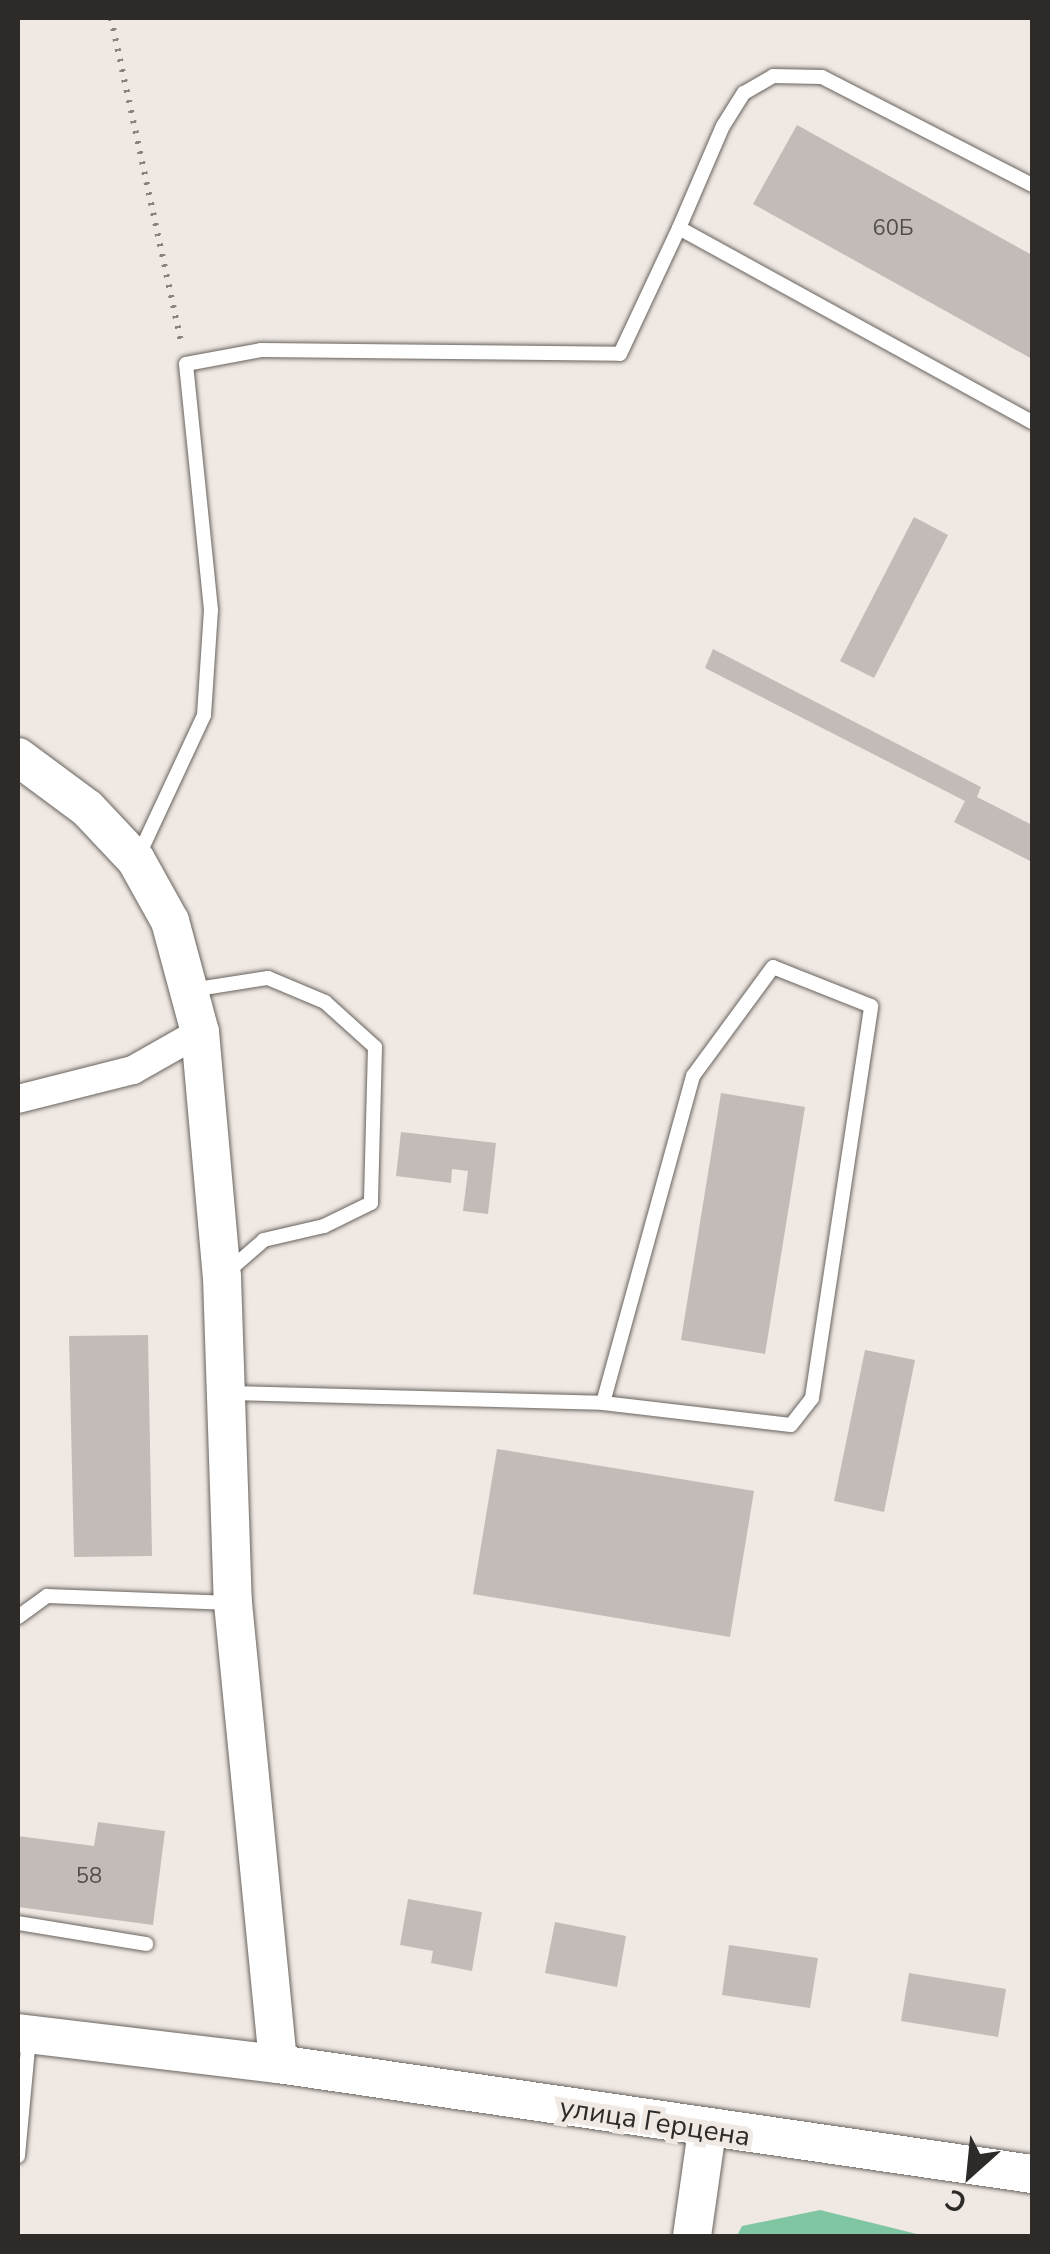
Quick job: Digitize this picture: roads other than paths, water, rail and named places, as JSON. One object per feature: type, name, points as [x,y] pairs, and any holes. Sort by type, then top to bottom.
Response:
[{"type":"main road","points":[[18,757],[86,808],[136,860],[170,920],[200,1032],[222,1276],[233,1603],[278,2064]]},
{"type":"main road","name":"улица Герцена","points":[[23,2034],[278,2064],[706,2130],[1032,2174]]},
{"type":"main road","points":[[692,2236],[706,2130]]},
{"type":"street","points":[[18,1099],[134,1070],[200,1032]]},
{"type":"lane","points":[[136,860],[204,715],[211,610],[186,364],[261,350],[620,354],[723,126],[744,93],[773,76],[822,77],[1032,185]]},
{"type":"lane","points":[[679,228],[1032,422]]},
{"type":"lane","points":[[225,1393],[602,1403],[791,1425],[812,1398],[871,1006],[773,966],[693,1076],[602,1403]]},
{"type":"lane","points":[[190,990],[268,978],[325,1002],[376,1046],[371,1203],[324,1226],[264,1240],[222,1276]]},
{"type":"lane","points":[[18,1617],[47,1596],[233,1603]]},
{"type":"lane","points":[[18,1924],[146,1944]]},
{"type":"lane","points":[[18,2156],[23,2034]]}]
